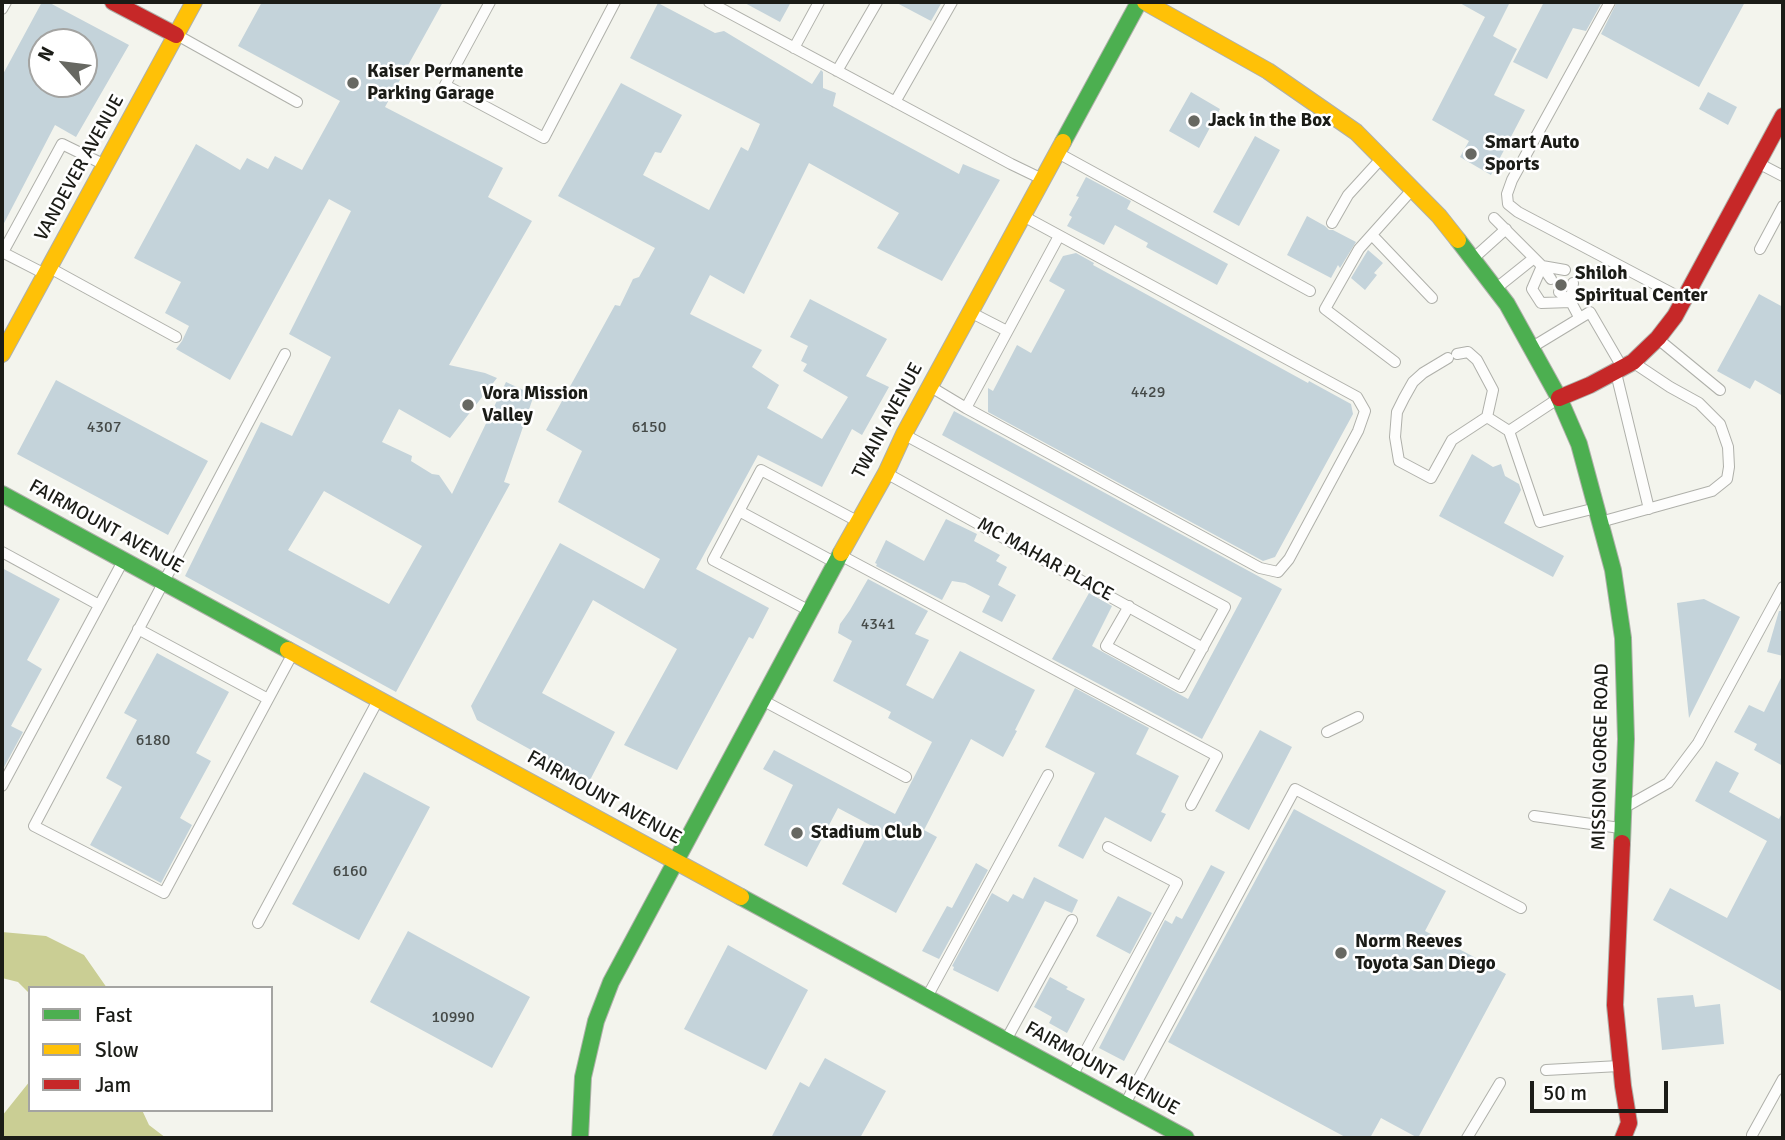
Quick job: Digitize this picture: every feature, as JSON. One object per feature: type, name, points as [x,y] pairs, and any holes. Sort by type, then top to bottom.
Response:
[{"type":"main road","points":[[113,2],[176,35]]},
{"type":"main road","name":"VANDEVER AVENUE","points":[[2,354],[194,2]]},
{"type":"main road","name":"TWAIN AVENUE","points":[[580,1138],[583,1077],[596,1021],[611,982],[1139,2]]},
{"type":"main road","name":"MISSION GORGE ROAD","points":[[1145,2],[1268,71],[1356,132],[1439,216],[1473,259],[1507,304],[1559,398],[1579,444],[1614,570],[1623,638],[1626,739],[1615,1005],[1626,1130],[1644,1138]]},
{"type":"main road","points":[[1559,398],[1623,367],[1658,338],[1675,316],[1783,116]]},
{"type":"main road","name":"FAIRMOUNT AVENUE","points":[[2,494],[1186,1138]]},
{"type":"lane","points":[[2,9],[6,2]]},
{"type":"lane","points":[[491,2],[445,85],[544,138],[615,2]]},
{"type":"lane","points":[[709,2],[1011,164],[1044,179]]},
{"type":"lane","points":[[794,48],[819,2]]},
{"type":"lane","points":[[837,71],[877,2]]},
{"type":"lane","points":[[895,102],[952,2]]},
{"type":"lane","points":[[1610,2],[1512,180],[1507,194],[1508,204],[1518,212],[1683,300]]},
{"type":"lane","points":[[176,35],[297,102]]},
{"type":"lane","points":[[105,166],[62,144],[3,252],[47,271],[176,337]]},
{"type":"lane","points":[[1058,153],[1310,291]]},
{"type":"lane","points":[[1332,223],[1348,195],[1382,158]]},
{"type":"lane","points":[[1758,163],[1783,176]]},
{"type":"lane","points":[[1395,362],[1325,309],[1359,249],[1413,189]]},
{"type":"lane","points":[[1760,249],[1783,206]]},
{"type":"lane","points":[[930,387],[1260,568],[1278,572],[1296,547],[1358,432],[1365,411],[1357,397],[1024,216]]},
{"type":"lane","points":[[1494,218],[1534,258],[1550,279]]},
{"type":"lane","points":[[1473,259],[1506,229]]},
{"type":"lane","points":[[1372,234],[1432,298]]},
{"type":"lane","points":[[966,408],[1059,236]]},
{"type":"lane","points":[[1495,289],[1534,258]]},
{"type":"lane","points":[[1542,267],[1565,270]]},
{"type":"lane","points":[[1542,267],[1532,289],[1541,303],[1571,303]]},
{"type":"lane","points":[[1571,303],[1573,283]]},
{"type":"lane","points":[[1559,292],[1571,303],[1579,317]]},
{"type":"lane","points":[[1532,347],[1590,312],[1623,367],[1649,509]]},
{"type":"lane","points":[[971,313],[1007,331]]},
{"type":"lane","points":[[1658,338],[1720,390]]},
{"type":"lane","points":[[1468,352],[1476,360],[1493,390],[1488,417],[1452,440],[1432,478],[1399,461],[1395,437],[1397,412],[1404,398],[1413,382],[1423,373],[1452,356],[1468,352]]},
{"type":"lane","points":[[285,354],[34,825],[164,894],[293,653]]},
{"type":"lane","points":[[1488,417],[1509,430],[1541,522],[1649,509],[1712,491],[1727,479],[1728,447],[1720,424],[1699,403],[1623,367]]},
{"type":"lane","points":[[1509,430],[1559,398]]},
{"type":"lane","points":[[904,434],[1225,607],[1181,687],[1106,646],[1129,606]]},
{"type":"lane","points":[[809,611],[713,559],[761,471],[857,522]]},
{"type":"lane","name":"MC MAHAR PLACE","points":[[886,473],[1203,648]]},
{"type":"lane","points":[[739,511],[837,559],[1217,757],[1191,805]]},
{"type":"lane","points":[[2,552],[99,605]]},
{"type":"lane","points":[[2,786],[124,561]]},
{"type":"lane","points":[[1623,808],[1668,783],[1698,743],[1783,587]]},
{"type":"lane","points":[[138,629],[268,699]]},
{"type":"lane","points":[[258,923],[379,699]]},
{"type":"lane","points":[[762,700],[906,777]]},
{"type":"lane","points":[[1327,732],[1358,717]]},
{"type":"lane","points":[[926,997],[1048,775]]},
{"type":"lane","points":[[1125,1105],[1295,789],[1521,908]]},
{"type":"lane","points":[[1534,816],[1623,828]]},
{"type":"lane","points":[[1072,1076],[1177,883],[1108,847]]},
{"type":"lane","points":[[1006,1040],[1072,920]]},
{"type":"lane","points":[[1546,1070],[1621,1066]]},
{"type":"lane","points":[[1752,1135],[1783,1079]]},
{"type":"lane","points":[[1467,1138],[1500,1083]]},
{"type":"shaded area","points":[[2,932],[46,936],[84,955],[106,986],[28,986],[28,992],[18,982],[2,978]]},
{"type":"shaded area","points":[[28,1084],[28,1112],[143,1112],[149,1125],[166,1138],[2,1138],[2,1116]]},
{"type":"building","points":[[42,2],[48,2],[97,28],[28,28],[28,98],[98,98],[98,29],[129,45],[76,137],[55,125],[2,227],[2,76]]},
{"type":"building","name":"Vora Mission Valley","points":[[262,2],[443,2],[385,107],[503,168],[488,197],[532,221],[449,365],[497,378],[450,438],[399,409],[382,442],[412,456],[411,461],[432,474],[439,475],[452,494],[506,382],[534,395],[504,482],[510,484],[396,692],[185,576],[261,422],[292,436],[331,357],[289,334],[351,211],[329,199],[230,380],[176,349],[189,326],[165,313],[181,282],[134,258],[196,144],[240,170],[247,158],[268,169],[275,156],[302,170],[340,101],[238,46]],"holes":[[[324,491],[422,546],[389,604],[288,550]]]},
{"type":"building","points":[[743,2],[791,2],[780,22]]},
{"type":"building","points":[[895,2],[942,2],[931,21]]},
{"type":"building","points":[[1458,2],[1510,2],[1493,36],[1517,49],[1494,95],[1525,110],[1491,175],[1460,157],[1469,141],[1432,120],[1485,17]]},
{"type":"building","points":[[1544,2],[1602,2],[1586,31],[1573,28],[1547,79],[1513,62]]},
{"type":"building","points":[[1617,2],[1745,2],[1699,87],[1601,34]]},
{"type":"building","name":"Vora Mission Valley","points":[[658,3],[715,33],[724,31],[812,84],[821,70],[823,88],[836,93],[833,106],[959,174],[963,164],[1000,180],[942,281],[877,248],[899,213],[809,163],[744,294],[710,275],[690,314],[762,350],[752,367],[779,385],[767,408],[822,439],[848,397],[803,371],[807,364],[801,361],[808,346],[790,337],[810,299],[887,339],[866,376],[889,387],[862,435],[852,429],[822,487],[758,455],[696,569],[769,608],[753,639],[749,637],[677,770],[624,745],[677,649],[593,600],[542,693],[615,732],[589,782],[477,720],[471,706],[560,543],[644,589],[660,559],[558,502],[582,451],[546,430],[615,305],[620,306],[633,279],[639,277],[655,248],[558,196],[621,83],[682,115],[661,153],[655,152],[643,175],[709,210],[741,147],[748,151],[760,124],[630,58]]},
{"type":"building","points":[[1191,92],[1220,109],[1199,148],[1169,131]]},
{"type":"building","points":[[1708,92],[1737,107],[1728,125],[1699,109]]},
{"type":"building","points":[[1255,136],[1280,150],[1239,226],[1213,212]]},
{"type":"building","points":[[1086,177],[1131,201],[1127,209],[1228,264],[1217,285],[1146,247],[1148,243],[1115,225],[1104,245],[1067,226],[1072,217],[1069,215],[1079,197],[1076,196]]},
{"type":"building","points":[[1307,216],[1356,242],[1331,278],[1287,255]]},
{"type":"building","points":[[1368,250],[1383,263],[1365,290],[1351,278]]},
{"type":"building","points":[[1076,253],[1094,263],[1093,265],[1351,404],[1353,414],[1275,557],[1263,561],[988,412],[988,388],[993,391],[1017,345],[1031,353],[1065,290],[1049,281],[1063,256]]},
{"type":"building","points":[[1759,294],[1783,307],[1783,396],[1755,380],[1750,389],[1717,371]]},
{"type":"building","points":[[56,380],[208,461],[168,535],[17,454]]},
{"type":"building","points":[[954,411],[1282,589],[1202,739],[1052,659],[1089,593],[1112,606],[1092,646],[1188,699],[1242,598],[942,435]]},
{"type":"building","points":[[1472,454],[1493,467],[1501,464],[1505,476],[1519,484],[1521,490],[1504,523],[1564,556],[1553,577],[1439,516]]},
{"type":"building","points":[[946,519],[977,534],[974,541],[1000,555],[996,561],[1007,567],[998,585],[1016,595],[1002,622],[982,612],[990,596],[965,583],[952,581],[942,600],[876,566],[886,540],[924,561]]},
{"type":"building","points":[[2,568],[60,599],[27,660],[42,669],[11,726],[23,732],[2,771]]},
{"type":"building","points":[[868,579],[928,611],[915,634],[929,640],[906,685],[933,699],[960,651],[1035,690],[1003,757],[971,739],[924,830],[937,837],[896,913],[842,884],[872,826],[838,808],[807,867],[764,845],[793,785],[763,769],[774,750],[895,814],[932,742],[888,718],[891,712],[833,681],[852,641],[838,633],[840,624]]},
{"type":"building","points":[[1704,599],[1740,617],[1689,718],[1677,603]]},
{"type":"building","points":[[1779,611],[1783,611],[1783,656],[1767,652]]},
{"type":"building","points":[[157,653],[229,692],[196,753],[211,761],[180,818],[192,825],[161,883],[90,845],[122,787],[106,778],[137,720],[124,713]]},
{"type":"building","points":[[1783,674],[1783,766],[1754,750],[1757,744],[1734,732],[1749,705],[1764,712]]},
{"type":"building","points":[[1075,688],[1149,728],[1136,754],[1179,776],[1161,812],[1166,814],[1151,842],[1105,817],[1083,859],[1058,846],[1095,773],[1045,747]]},
{"type":"building","points":[[1260,730],[1292,747],[1249,830],[1215,811]]},
{"type":"building","points":[[1716,761],[1739,773],[1729,792],[1779,819],[1783,811],[1783,992],[1653,920],[1670,888],[1727,918],[1767,841],[1695,801]]},
{"type":"building","points":[[364,772],[430,807],[359,940],[292,904]]},
{"type":"building","name":"Norm Reeves Toyota San Diego","points":[[1294,809],[1446,891],[1425,931],[1506,974],[1418,1138],[1381,1118],[1370,1138],[1347,1138],[1168,1042]]},
{"type":"building","points":[[976,863],[988,870],[939,959],[922,951],[947,906],[952,908]]},
{"type":"building","points":[[1211,865],[1225,872],[1124,1061],[1099,1048],[1165,920],[1172,924],[1176,916],[1182,919]]},
{"type":"building","points":[[1034,877],[1078,900],[1072,913],[1045,901],[998,992],[953,970],[952,966],[992,893],[1008,902],[1013,894],[1023,899]]},
{"type":"building","points":[[1118,896],[1152,913],[1130,954],[1096,936]]},
{"type":"building","points":[[408,931],[530,997],[492,1068],[370,1002]]},
{"type":"building","points":[[728,945],[808,990],[766,1070],[684,1029]]},
{"type":"building","points":[[1050,977],[1085,999],[1067,1033],[1049,1023],[1052,1017],[1034,1007]]},
{"type":"building","points":[[1693,995],[1695,1007],[1720,1004],[1724,1044],[1662,1050],[1657,998]]},
{"type":"building","points":[[825,1058],[886,1091],[860,1138],[771,1138],[800,1082],[809,1087]]},
{"type":"traffic: fast","points":[[1063,142],[1139,2]]},
{"type":"traffic: fast","points":[[1458,240],[1507,304],[1559,398],[1579,444],[1613,570],[1623,638],[1626,739],[1622,843]]},
{"type":"traffic: fast","points":[[2,494],[288,650]]},
{"type":"traffic: fast","points":[[580,1138],[583,1077],[596,1021],[611,982],[841,553]]},
{"type":"traffic: fast","points":[[741,897],[1186,1138]]},
{"type":"traffic: slow","points":[[2,354],[194,2]]},
{"type":"traffic: slow","points":[[1145,2],[1268,71],[1356,132],[1439,216],[1458,240]]},
{"type":"traffic: slow","points":[[841,553],[1063,142]]},
{"type":"traffic: slow","points":[[288,650],[741,897]]},
{"type":"traffic: jam","points":[[113,2],[176,35]]},
{"type":"traffic: jam","points":[[1559,398],[1633,362],[1658,338],[1675,316],[1783,116]]},
{"type":"traffic: jam","points":[[1622,843],[1615,1005],[1629,1123],[1623,1138]]},
{"type":"place","name":"Kaiser Permanente Parking Garage","points":[[353,83]]},
{"type":"place","name":"Jack in the Box","points":[[1194,121]]},
{"type":"place","name":"Smart Auto Sports","points":[[1471,154]]},
{"type":"place","name":"Shiloh Spiritual Center","points":[[1561,285]]},
{"type":"place","name":"Vora Mission Valley","points":[[468,405]]},
{"type":"place","name":"Stadium Club","points":[[797,833]]},
{"type":"place","name":"Norm Reeves Toyota San Diego","points":[[1341,953]]}]
